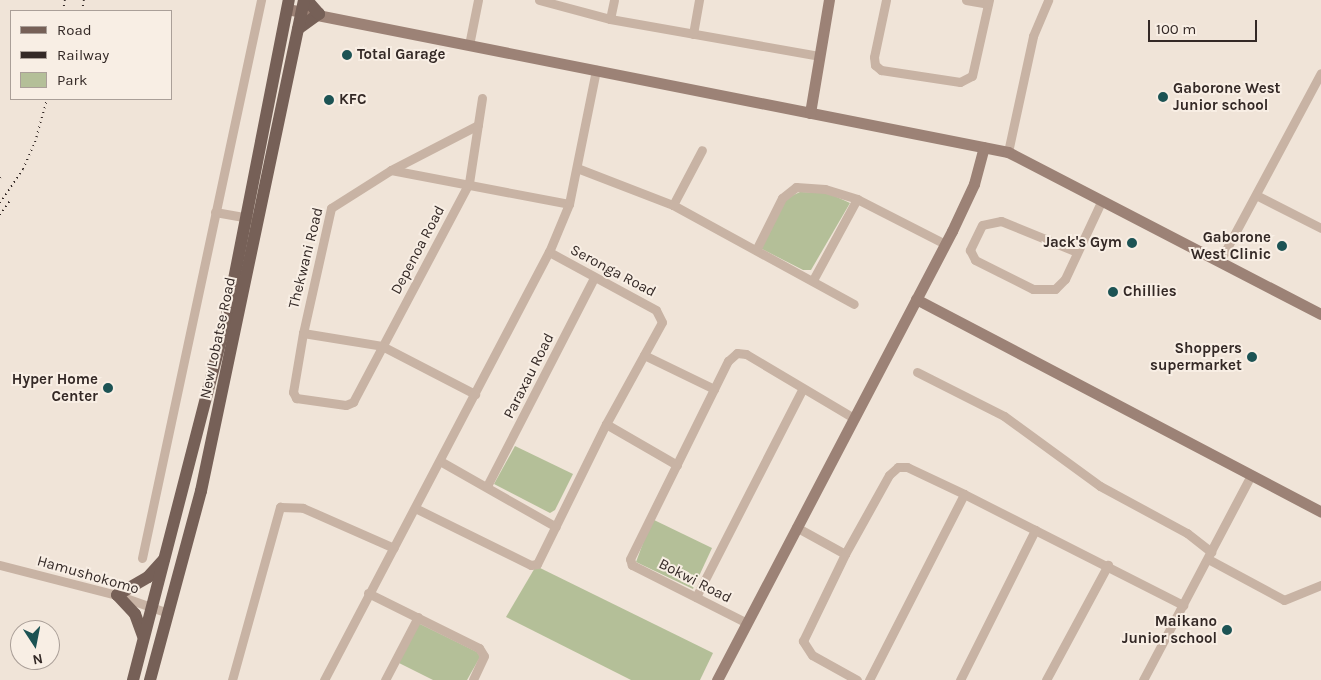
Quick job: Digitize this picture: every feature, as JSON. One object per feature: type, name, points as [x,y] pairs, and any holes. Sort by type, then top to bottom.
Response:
[{"type":"main road","points":[[133,680],[151,608],[167,555],[226,320],[288,4]]},
{"type":"main road","points":[[298,29],[319,14],[304,4]]},
{"type":"main road","name":"New Lobatse Road","points":[[150,680],[201,491],[304,4]]},
{"type":"main road","points":[[266,116],[280,118]]},
{"type":"main road","points":[[144,637],[135,614],[117,595],[148,577],[167,555]]},
{"type":"street","points":[[142,558],[261,0]]},
{"type":"street","points":[[470,45],[478,0]]},
{"type":"street","points":[[539,0],[610,19],[819,56]]},
{"type":"street","points":[[610,19],[614,0]]},
{"type":"street","points":[[693,34],[700,0]]},
{"type":"street","points":[[810,113],[829,0]]},
{"type":"street","points":[[886,0],[874,57],[875,65],[882,70],[960,82],[972,76],[988,2],[966,0]]},
{"type":"street","points":[[1008,152],[1033,36],[1048,0]]},
{"type":"street","points":[[288,4],[304,4]]},
{"type":"street","points":[[319,14],[1008,152],[1321,314]]},
{"type":"street","points":[[324,680],[549,252],[569,204],[596,70]]},
{"type":"street","points":[[1220,261],[1321,74]]},
{"type":"street","name":"Depenoa Road","points":[[348,405],[382,346],[469,183],[482,98]]},
{"type":"street","name":"Thekwani Road","points":[[348,405],[298,398],[293,394],[303,332],[331,208],[391,170],[478,125]]},
{"type":"street","points":[[717,680],[745,622],[945,244],[974,184],[984,147]]},
{"type":"street","points":[[673,205],[702,150]]},
{"type":"street","points":[[577,168],[673,205],[854,304]]},
{"type":"street","points":[[391,170],[469,183],[569,204]]},
{"type":"street","points":[[756,250],[782,198],[789,190],[796,187],[825,189],[857,199],[945,244]]},
{"type":"street","points":[[1256,195],[1321,228]]},
{"type":"street","points":[[813,280],[857,199]]},
{"type":"street","points":[[1077,252],[1001,221],[982,226],[970,250],[975,260],[1040,292],[1055,290],[1061,285],[1077,252],[1102,200]]},
{"type":"street","points":[[216,212],[259,220]]},
{"type":"street","name":"Seronga Road","points":[[549,252],[656,310],[662,317],[644,355]]},
{"type":"street","name":"Paraxau Road","points":[[487,486],[594,278]]},
{"type":"street","points":[[916,299],[1321,512]]},
{"type":"street","points":[[303,332],[382,346],[475,394]]},
{"type":"street","points":[[606,424],[676,465],[728,361],[742,352],[802,390],[854,418]]},
{"type":"street","points":[[415,508],[532,566],[537,564],[606,424],[644,355],[714,389]]},
{"type":"street","points":[[917,372],[1004,416],[1100,486],[1187,533],[1209,555],[1284,600],[1321,585]]},
{"type":"street","points":[[696,597],[802,390]]},
{"type":"street","points":[[440,461],[487,486],[556,527]]},
{"type":"street","name":"Bokwi Road","points":[[676,465],[632,552],[632,564],[745,622]]},
{"type":"street","points":[[857,680],[812,655],[803,640],[845,554],[889,475],[898,467],[907,467],[964,494],[1108,565],[1183,605]]},
{"type":"street","points":[[1143,680],[1251,475]]},
{"type":"street","points":[[870,680],[964,494]]},
{"type":"street","points":[[232,680],[280,507],[303,508],[394,548]]},
{"type":"street","points":[[796,527],[845,554]]},
{"type":"street","points":[[960,680],[1036,530]]},
{"type":"street","name":"Hamushokomo","points":[[0,565],[117,595],[168,613]]},
{"type":"street","points":[[1046,680],[1108,565]]},
{"type":"street","points":[[368,594],[482,651],[483,661],[473,680]]},
{"type":"street","points":[[385,680],[418,618]]},
{"type":"green space","points":[[800,192],[828,193],[850,203],[811,270],[803,270],[760,248],[785,199]]},
{"type":"green space","points":[[515,446],[573,474],[555,510],[550,513],[494,484]]},
{"type":"green space","points":[[652,519],[712,548],[693,589],[636,562]]},
{"type":"green space","points":[[536,566],[713,653],[700,680],[631,680],[506,617]]},
{"type":"green space","points":[[416,622],[477,652],[480,657],[467,680],[433,680],[399,663]]},
{"type":"railway","points":[[63,10],[65,0]]},
{"type":"railway","points":[[82,10],[84,0]]},
{"type":"railway","points":[[0,203],[23,169],[35,142],[47,100]]},
{"type":"railway","points":[[0,215],[11,199]]},
{"type":"place","name":"Total Garage","points":[[347,55]]},
{"type":"place","name":"Gaborone West Junior school","points":[[1163,97]]},
{"type":"place","name":"KFC","points":[[329,100]]},
{"type":"place","name":"Jack's Gym","points":[[1132,243]]},
{"type":"place","name":"Gaborone West Clinic","points":[[1282,246]]},
{"type":"place","name":"Chillies","points":[[1113,292]]},
{"type":"place","name":"Shoppers supermarket","points":[[1252,357]]},
{"type":"place","name":"Hyper Home Center","points":[[108,388]]},
{"type":"place","name":"Maikano Junior school","points":[[1227,630]]}]
